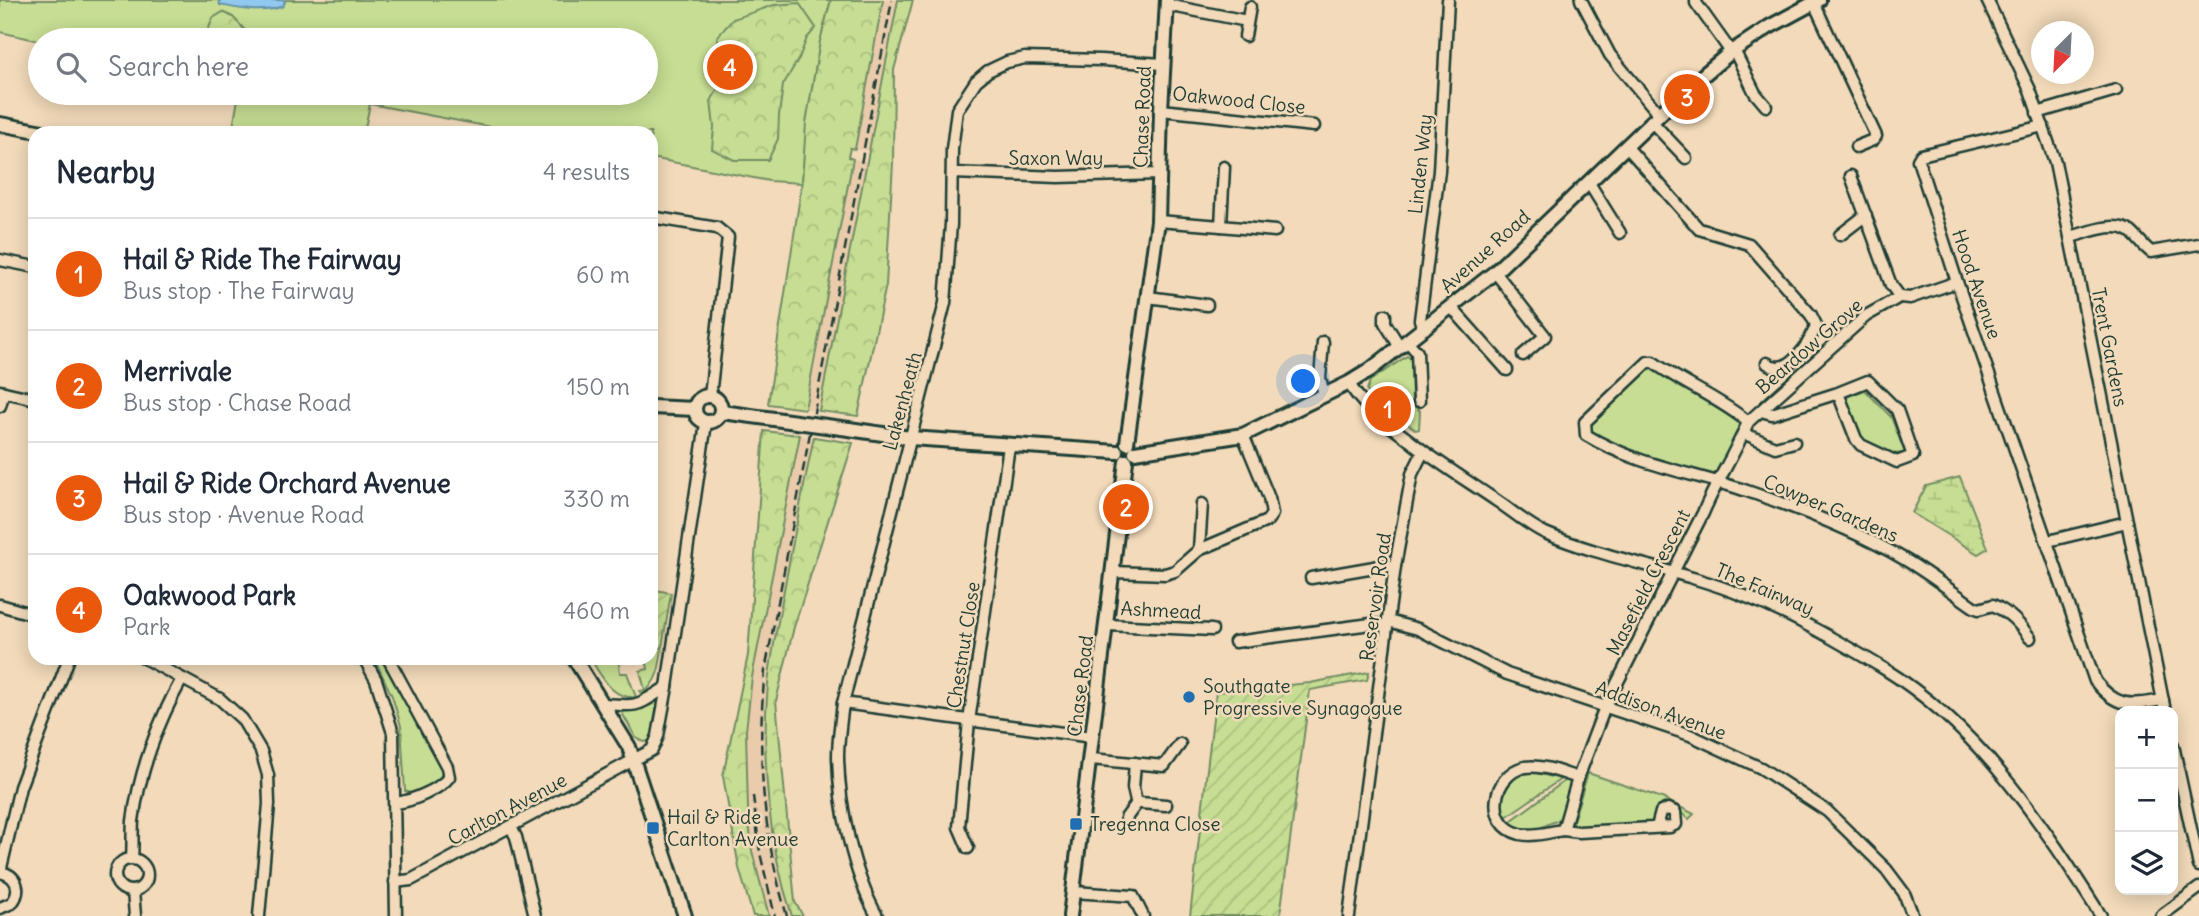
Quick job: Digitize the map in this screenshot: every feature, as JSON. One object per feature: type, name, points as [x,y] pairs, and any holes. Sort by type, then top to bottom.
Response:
[{"type":"street","name":"Linden Way","points":[[1425,329],[1420,320],[1439,171],[1448,0]]},
{"type":"street","points":[[1581,0],[1610,55],[1686,158]]},
{"type":"street","points":[[1696,0],[1696,4],[1733,51],[1755,93],[1766,106]]},
{"type":"street","name":"Trent Gardens","points":[[1987,0],[2030,90],[2055,162],[2164,706]]},
{"type":"street","name":"Avenue Road","points":[[722,412],[910,438],[1126,452],[1243,435],[1349,383],[1425,329],[1495,272],[1655,117],[1733,51],[1816,1]]},
{"type":"street","points":[[1816,1],[1876,136],[1856,147]]},
{"type":"street","points":[[1167,2],[1247,21]]},
{"type":"street","name":"Chase Road","points":[[1070,916],[1108,625],[1126,452],[1158,221],[1167,2]]},
{"type":"street","points":[[1245,36],[1250,7]]},
{"type":"street","name":"Lakenheath","points":[[877,916],[860,880],[849,839],[838,757],[843,703],[945,303],[952,149],[957,110],[976,81],[988,71],[1007,62],[1025,58],[1163,64]]},
{"type":"street","points":[[2037,113],[2116,90]]},
{"type":"street","name":"Oakwood Close","points":[[1161,110],[1314,126]]},
{"type":"street","points":[[0,124],[28,129]]},
{"type":"street","name":"Hood Avenue","points":[[2043,126],[1921,155],[1918,160],[1957,282],[2095,681],[2111,699],[2129,705],[2163,700]]},
{"type":"street","points":[[1626,146],[1699,229],[1749,244],[1811,315],[1816,325],[1812,340],[1798,356],[1782,367],[1767,363]]},
{"type":"street","points":[[1221,226],[1224,167]]},
{"type":"street","name":"Saxon Way","points":[[952,173],[1058,177],[1159,174]]},
{"type":"street","points":[[1851,176],[1891,285],[1900,297],[1910,298],[1957,282]]},
{"type":"street","points":[[1589,183],[1620,233]]},
{"type":"street","points":[[1840,235],[1867,215]]},
{"type":"street","points":[[658,218],[717,228],[727,237],[710,396]]},
{"type":"street","points":[[1158,221],[1275,231]]},
{"type":"street","points":[[2070,237],[2119,227],[2131,232],[2151,251],[2199,244]]},
{"type":"street","points":[[0,260],[28,266]]},
{"type":"street","points":[[1495,272],[1545,336],[1523,355]]},
{"type":"street","points":[[1148,297],[1207,304]]},
{"type":"street","name":"Beardow Grove","points":[[1748,422],[1866,316],[1896,299]]},
{"type":"street","points":[[1452,308],[1507,370]]},
{"type":"street","points":[[1385,315],[1384,323],[1404,344],[1418,352],[1419,401]]},
{"type":"street","points":[[1323,342],[1320,378],[1324,395]]},
{"type":"street","name":"Cowper Gardens","points":[[1748,422],[1653,362],[1648,362],[1585,422],[1586,435],[1602,445],[1657,466],[1717,480],[1786,504],[1858,536],[1903,559],[1974,607],[1979,609],[1993,605],[2015,617],[2030,638]]},
{"type":"street","points":[[1761,411],[1772,414],[1868,381],[1897,410],[1913,456],[1897,461],[1861,445],[1856,439],[1839,393]]},
{"type":"street","name":"The Fairway","points":[[1349,383],[1358,400],[1423,452],[1542,532],[1592,550],[1742,595],[1813,628],[1885,669],[1947,716],[2003,774],[2064,857],[2101,916]]},
{"type":"street","points":[[0,406],[2,392],[28,398]]},
{"type":"street","points":[[710,396],[719,401],[722,412],[717,420],[706,423],[698,418],[695,409],[700,398],[710,396]]},
{"type":"street","points":[[658,407],[695,409]]},
{"type":"street","points":[[1717,480],[1748,422]]},
{"type":"street","name":"Carlton Avenue","points":[[395,882],[411,880],[652,750],[656,743],[667,687],[706,423]]},
{"type":"street","points":[[1743,433],[1775,447],[1794,442]]},
{"type":"street","points":[[1113,572],[1165,574],[1175,571],[1199,550],[1267,521],[1272,514],[1269,498],[1243,435]]},
{"type":"street","name":"Chestnut Close","points":[[968,848],[959,827],[969,721],[1009,446]]},
{"type":"street","name":"Reservoir Road","points":[[1349,916],[1395,566],[1412,474],[1423,452]]},
{"type":"street","name":"Masefield Crescent","points":[[1563,830],[1578,778],[1605,707],[1717,480]]},
{"type":"street","points":[[1199,550],[1202,504]]},
{"type":"street","points":[[2048,541],[2127,522]]},
{"type":"street","points":[[1311,578],[1380,566],[1395,566]]},
{"type":"street","points":[[0,605],[28,613]]},
{"type":"street","name":"Addison Avenue","points":[[1235,642],[1371,624],[1418,629],[1507,674],[1690,734],[1761,768],[1827,811],[1886,869],[1904,893],[1913,916]]},
{"type":"street","name":"Ashmead","points":[[1108,625],[1212,630]]},
{"type":"street","points":[[0,908],[12,903],[18,892],[15,881],[6,873],[0,872],[20,787],[66,665]]},
{"type":"street","points":[[157,665],[220,699],[233,709],[253,735],[261,751],[268,775],[269,804],[259,916]]},
{"type":"street","points":[[368,665],[376,680],[393,733],[396,916]]},
{"type":"street","points":[[392,665],[447,767],[449,777],[445,782],[405,802],[396,803]]},
{"type":"street","points":[[579,665],[625,737],[685,916]]},
{"type":"street","points":[[132,859],[134,822],[143,775],[152,744],[183,679]]},
{"type":"street","points":[[604,704],[641,704],[667,687]]},
{"type":"street","points":[[843,703],[1092,737]]},
{"type":"street","points":[[1091,759],[1164,766],[1180,744]]},
{"type":"street","points":[[1135,763],[1133,788],[1138,803]]},
{"type":"street","points":[[1578,778],[1541,767],[1527,767],[1504,780],[1496,796],[1497,814],[1508,829],[1519,834],[1657,827]]},
{"type":"street","points":[[2178,768],[2199,866]]},
{"type":"street","points":[[1138,803],[1166,805]]},
{"type":"street","points":[[1126,818],[1138,803]]},
{"type":"street","points":[[511,827],[516,837],[536,916]]},
{"type":"street","points":[[132,859],[141,862],[147,875],[141,888],[133,891],[123,889],[115,878],[119,865],[132,859]]},
{"type":"street","points":[[2161,916],[2199,888]]},
{"type":"street","points":[[133,891],[135,916]]},
{"type":"street","points":[[1073,892],[1133,896],[1143,916]]},
{"type":"shaded area","points":[[882,0],[898,0],[868,151],[855,149]]},
{"type":"shaded area","points":[[853,159],[866,161],[819,411],[805,409]]},
{"type":"shaded area","points":[[800,435],[814,437],[774,644],[766,716],[765,758],[782,879],[792,916],[769,916],[752,851],[746,731],[752,677]]},
{"type":"green space","points":[[0,0],[831,0],[812,91],[802,183],[769,181],[658,159],[658,126],[485,126],[375,105],[658,105],[658,28],[28,28],[28,38],[0,32]]},
{"type":"green space","points":[[831,0],[883,0],[855,149],[850,148],[848,157],[853,159],[805,409],[768,404],[802,183],[806,123],[820,41]]},
{"type":"green space","points":[[898,0],[913,0],[894,70],[893,162],[886,285],[858,416],[819,411]]},
{"type":"green space","points":[[799,3],[816,28],[807,38],[783,85],[778,139],[768,160],[734,160],[712,149],[714,127],[711,101],[723,80],[723,61],[717,37],[733,19],[774,5]]},
{"type":"green space","points":[[223,12],[233,17],[243,28],[209,28],[213,18]]},
{"type":"green space","points":[[237,105],[370,105],[365,126],[233,126]]},
{"type":"green space","points":[[1407,356],[1411,359],[1412,404],[1420,411],[1419,429],[1416,430],[1370,397],[1367,390],[1370,381]]},
{"type":"green space","points":[[1651,369],[1736,416],[1742,422],[1720,470],[1711,476],[1628,453],[1599,439],[1590,431],[1592,421],[1642,372]]},
{"type":"green space","points":[[1865,390],[1891,417],[1905,453],[1893,454],[1861,440],[1846,397]]},
{"type":"green space","points":[[764,431],[800,435],[752,677],[746,731],[752,851],[769,916],[753,916],[739,868],[723,776],[748,655]]},
{"type":"green space","points":[[814,437],[853,443],[794,627],[776,701],[795,902],[803,916],[792,916],[777,860],[768,801],[766,713],[774,644]]},
{"type":"green space","points":[[1960,477],[1988,548],[1978,554],[1912,513],[1926,486]]},
{"type":"green space","points":[[658,590],[671,593],[662,648],[658,647]]},
{"type":"green space","points":[[658,647],[662,648],[655,680],[641,695],[640,691],[645,690],[640,671],[648,669],[647,665],[658,665]]},
{"type":"green space","points":[[377,665],[387,665],[443,769],[439,781],[413,794],[405,791],[401,726],[392,696]]},
{"type":"green space","points":[[594,665],[619,665],[620,673],[627,673],[636,697],[615,692]]},
{"type":"green space","points":[[1369,672],[1367,680],[1310,690],[1280,916],[1190,916],[1216,692],[1310,683]]},
{"type":"green space","points":[[655,701],[658,702],[652,740],[644,742],[636,738],[621,711],[643,709]]},
{"type":"green space","points":[[1532,772],[1561,779],[1503,819],[1500,801],[1504,788],[1515,778]]},
{"type":"green space","points":[[1588,773],[1662,798],[1694,814],[1689,819],[1672,806],[1659,812],[1653,825],[1582,830],[1575,826],[1573,821]]},
{"type":"green space","points":[[1566,780],[1571,782],[1561,819],[1530,830],[1507,824]]},
{"type":"water","points":[[219,0],[285,2],[283,6],[259,10],[220,5]]},
{"type":"railway","points":[[787,916],[772,856],[764,795],[761,733],[765,671],[892,0]]},
{"type":"railway","points":[[753,796],[760,853],[775,916]]},
{"type":"place","name":"Oakwood Park","points":[[730,67]]},
{"type":"place","name":"Hail & Ride Orchard Avenue","points":[[1687,97]]},
{"type":"place","name":"Hail & Ride The Fairway","points":[[1388,409]]},
{"type":"place","name":"Merrivale","points":[[1126,507]]},
{"type":"place","name":"Southgate Progressive Synagogue","points":[[1189,697]]},
{"type":"place","name":"Tregenna Close","points":[[1076,824]]},
{"type":"place","name":"Hail & Ride Carlton Avenue","points":[[653,828]]}]
